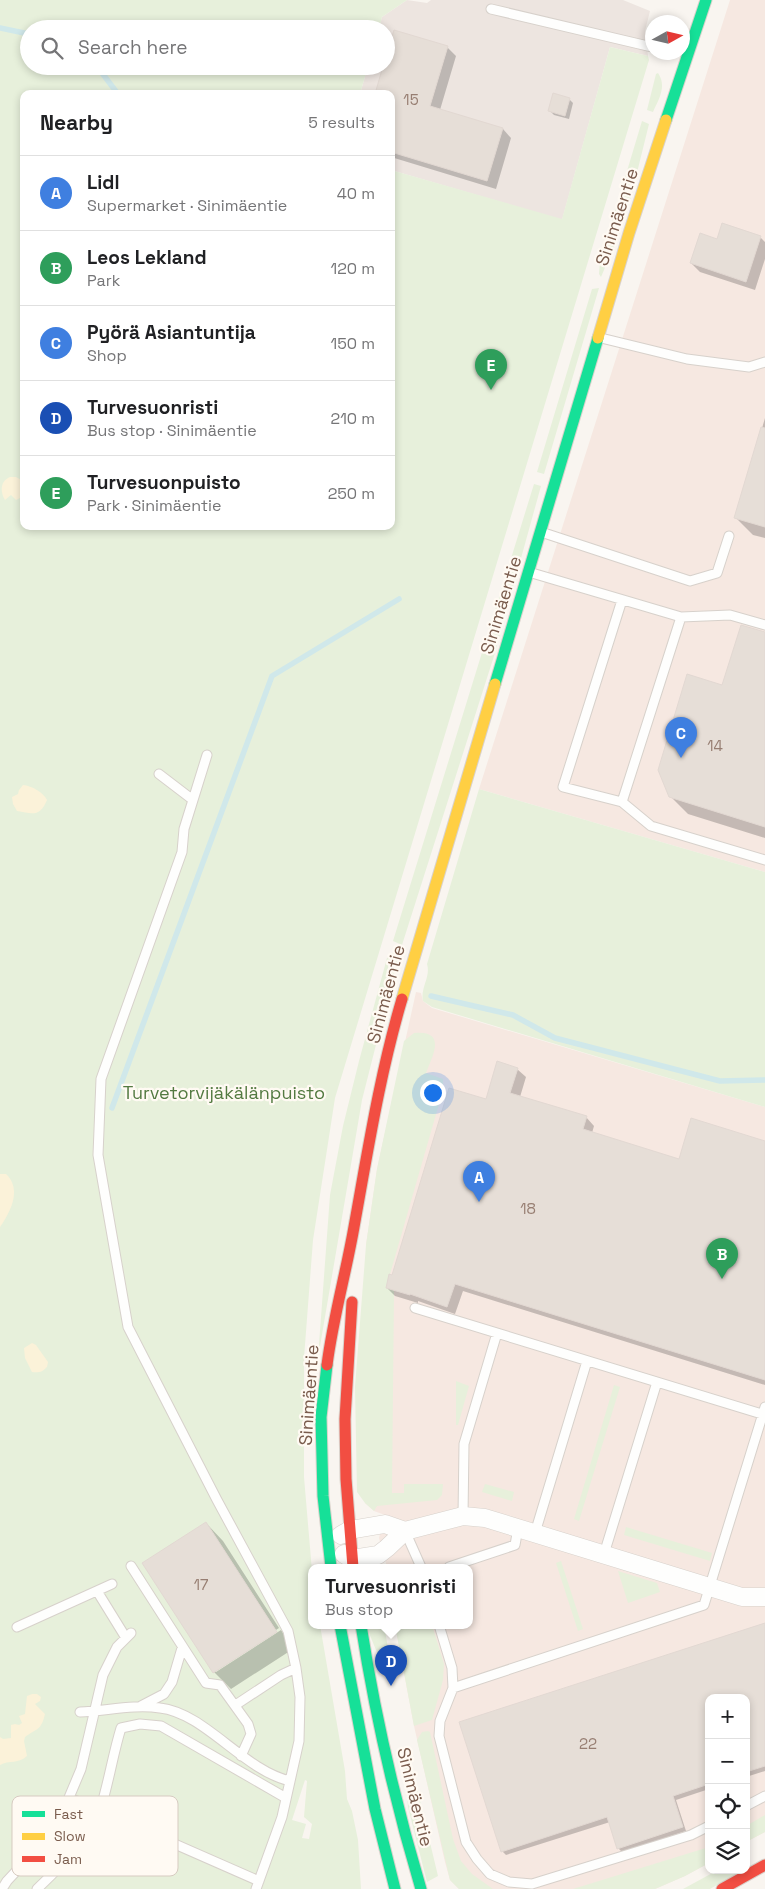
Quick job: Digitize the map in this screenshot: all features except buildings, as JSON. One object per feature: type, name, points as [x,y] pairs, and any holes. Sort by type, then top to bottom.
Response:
[{"type":"main road","name":"Sinimäentie","points":[[690,36],[706,0]]},
{"type":"main road","name":"Sinimäentie","points":[[331,1564],[323,1486],[322,1417],[331,1337],[354,1228],[373,1117],[398,1012],[680,60]]},
{"type":"main road","name":"Sinimäentie","points":[[353,1563],[346,1479],[345,1419],[354,1228]]},
{"type":"main road","points":[[341,1629],[375,1809],[395,1889]]},
{"type":"main road","name":"Sinimäentie","points":[[362,1629],[374,1705],[386,1758],[422,1889]]},
{"type":"main road","points":[[722,1889],[765,1866]]},
{"type":"street","points":[[405,1531],[385,1524],[350,1530],[328,1544],[353,1563],[378,1554],[405,1531],[464,1516],[485,1518],[742,1597],[765,1598]]},
{"type":"lane","points":[[491,9],[645,45]]},
{"type":"lane","points":[[598,338],[687,359],[749,367],[765,362]]},
{"type":"lane","points":[[541,532],[690,581],[717,573],[729,536]]},
{"type":"lane","points":[[529,572],[681,617],[730,615],[765,625]]},
{"type":"lane","points":[[622,600],[563,787],[622,802],[651,826],[765,860]]},
{"type":"lane","points":[[622,802],[681,617]]},
{"type":"lane","points":[[178,1847],[258,1885],[282,1817],[299,1741],[300,1697],[288,1631],[217,1500],[128,1327],[98,1155],[101,1079],[182,852],[184,829],[207,755]]},
{"type":"lane","points":[[159,774],[193,800]]},
{"type":"lane","points":[[415,1308],[657,1382],[764,1412],[704,1605],[453,1688]]},
{"type":"lane","points":[[464,1516],[464,1444],[497,1333]]},
{"type":"lane","points":[[458,1564],[515,1545],[527,1531],[587,1361]]},
{"type":"lane","points":[[604,1554],[657,1382]]},
{"type":"lane","points":[[405,1531],[420,1564]]},
{"type":"lane","points":[[130,1566],[206,1683],[220,1685],[248,1724],[250,1734],[241,1756]]},
{"type":"lane","points":[[18,1627],[112,1584]]},
{"type":"lane","points":[[71,1796],[81,1769],[103,1675],[117,1647],[129,1635],[97,1591]]},
{"type":"lane","points":[[440,1629],[452,1668],[453,1688],[440,1721],[439,1736],[466,1842],[490,1874],[509,1882],[532,1884],[691,1835],[705,1828]]},
{"type":"lane","points":[[138,1707],[164,1694],[172,1682],[182,1648]]},
{"type":"lane","points":[[237,1704],[281,1675],[296,1668]]},
{"type":"lane","points":[[80,1712],[138,1707],[162,1708],[181,1714],[205,1728],[241,1756],[278,1778],[290,1782]]},
{"type":"lane","points":[[104,1796],[121,1728],[140,1724],[161,1726],[286,1798]]},
{"type":"lane","points":[[750,1804],[765,1796]]},
{"type":"lane","points":[[2,1889],[13,1876]]},
{"type":"lane","points":[[37,1889],[50,1876]]},
{"type":"shaded area","points":[[407,0],[427,3],[431,0],[623,0],[650,11],[649,15],[645,15],[645,55],[610,47],[562,220],[395,171],[395,90],[361,90],[365,75],[395,75],[395,20],[381,20],[382,17]]},
{"type":"shaded area","points":[[730,0],[765,0],[765,872],[479,789]]},
{"type":"shaded area","points":[[416,992],[421,993],[423,1001],[432,1008],[765,1107],[765,1832],[750,1840],[750,1694],[705,1694],[705,1865],[655,1889],[459,1889],[450,1880],[414,1726],[396,1629],[473,1629],[473,1564],[386,1564],[379,1538],[385,1515],[374,1511],[365,1503],[366,1245],[377,1169]]},
{"type":"green space","name":"Turvetorvijäkälänpuisto","points":[[0,0],[407,0],[382,17],[381,20],[20,20],[20,75],[365,75],[361,90],[20,90],[20,530],[395,530],[395,171],[562,219],[610,47],[645,55],[645,60],[649,60],[335,1098],[313,1240],[304,1358],[304,1477],[311,1564],[308,1564],[308,1629],[321,1629],[345,1771],[347,1799],[352,1811],[358,1840],[361,1889],[0,1889]],"holes":[[[305,1780],[307,1781],[304,1817],[312,1824],[309,1839],[302,1838],[306,1824],[292,1820]]]},
{"type":"green space","points":[[658,73],[661,78],[662,88],[653,112],[647,110],[656,74]]},
{"type":"green space","points":[[642,121],[649,124],[631,197],[619,235],[601,277],[599,274],[600,261]]},
{"type":"green space","points":[[599,288],[544,474],[537,472],[592,289]]},
{"type":"green space","points":[[534,484],[541,486],[494,656],[402,945],[393,941]]},
{"type":"green space","points":[[479,789],[765,872],[765,1107],[432,1007],[423,1001],[422,996],[428,973],[427,964]]},
{"type":"green space","points":[[394,952],[399,954],[362,1100],[318,1358],[330,1195],[343,1126],[359,1061],[387,958]]},
{"type":"green space","points":[[414,1033],[431,1035],[434,1040],[434,1052],[426,1073],[443,1079],[443,1090],[386,1288],[394,1290],[392,1493],[404,1493],[404,1484],[443,1484],[442,1495],[437,1500],[377,1506],[374,1511],[357,1492],[355,1387],[366,1245],[377,1169],[404,1041]]},
{"type":"green space","points":[[456,1381],[469,1386],[458,1425],[456,1425]]},
{"type":"green space","points":[[614,1385],[620,1387],[579,1521],[574,1519]]},
{"type":"green space","points":[[485,1484],[514,1492],[512,1501],[482,1492]]},
{"type":"green space","points":[[626,1527],[712,1553],[710,1561],[624,1535]]},
{"type":"green space","points":[[561,1561],[583,1629],[578,1631],[556,1563]]},
{"type":"green space","points":[[618,1571],[657,1583],[660,1592],[628,1603]]},
{"type":"green space","points":[[368,1629],[385,1629],[392,1671],[385,1672]]},
{"type":"green space","points":[[396,1629],[433,1629],[444,1664],[443,1680],[432,1720],[414,1726]]},
{"type":"green space","points":[[422,1732],[430,1732],[453,1839],[461,1861],[472,1874],[493,1889],[459,1889],[450,1880],[417,1740]]},
{"type":"green space","points":[[410,1759],[438,1876],[427,1882],[408,1807],[404,1760]]},
{"type":"green space","points":[[765,1815],[765,1832],[750,1840],[750,1824]]},
{"type":"green space","points":[[705,1848],[705,1865],[655,1889],[573,1889]]},
{"type":"green space","points":[[711,1874],[736,1874],[710,1889],[683,1889]]},
{"type":"sand","points":[[16,477],[20,479],[20,498],[16,500],[11,495],[5,500],[2,494],[2,487],[7,479]]},
{"type":"sand","points":[[23,785],[37,790],[47,800],[39,812],[17,811],[12,797],[18,794]]},
{"type":"sand","points":[[0,1174],[6,1174],[11,1180],[14,1193],[11,1207],[0,1227]]},
{"type":"sand","points":[[32,1343],[36,1345],[48,1362],[47,1367],[40,1372],[32,1372],[25,1358],[24,1348]]},
{"type":"sand","points":[[37,1694],[41,1697],[40,1701],[35,1704],[45,1714],[42,1724],[25,1737],[27,1756],[21,1760],[0,1765],[0,1737],[3,1739],[11,1738],[11,1725],[22,1723],[19,1716],[25,1714],[27,1696]]},
{"type":"waterway","points":[[0,28],[20,32]]},
{"type":"waterway","points":[[104,75],[115,90]]},
{"type":"waterway","points":[[112,1108],[272,676],[399,599]]},
{"type":"waterway","points":[[431,996],[513,1015],[555,1038],[720,1081],[765,1080]]},
{"type":"traffic: fast","points":[[666,120],[706,0]]},
{"type":"traffic: fast","points":[[495,684],[598,338]]},
{"type":"traffic: fast","points":[[327,1365],[321,1417],[323,1496],[331,1564]]},
{"type":"traffic: fast","points":[[341,1629],[375,1809],[395,1889]]},
{"type":"traffic: fast","points":[[362,1629],[387,1758],[421,1889]]},
{"type":"traffic: slow","points":[[598,338],[629,233],[666,120]]},
{"type":"traffic: slow","points":[[402,999],[495,684]]},
{"type":"traffic: jam","points":[[327,1365],[381,1083],[402,999]]},
{"type":"traffic: jam","points":[[352,1302],[345,1419],[346,1479],[353,1564]]},
{"type":"traffic: jam","points":[[722,1889],[765,1865]]},
{"type":"place","name":"Turvesuonpuisto","points":[[491,390]]},
{"type":"place","name":"Pyörä Asiantuntija","points":[[681,758]]},
{"type":"place","name":"Lidl","points":[[479,1202]]},
{"type":"place","name":"Leos Lekland","points":[[722,1279]]},
{"type":"place","name":"Turvesuonristi","points":[[391,1686]]}]
